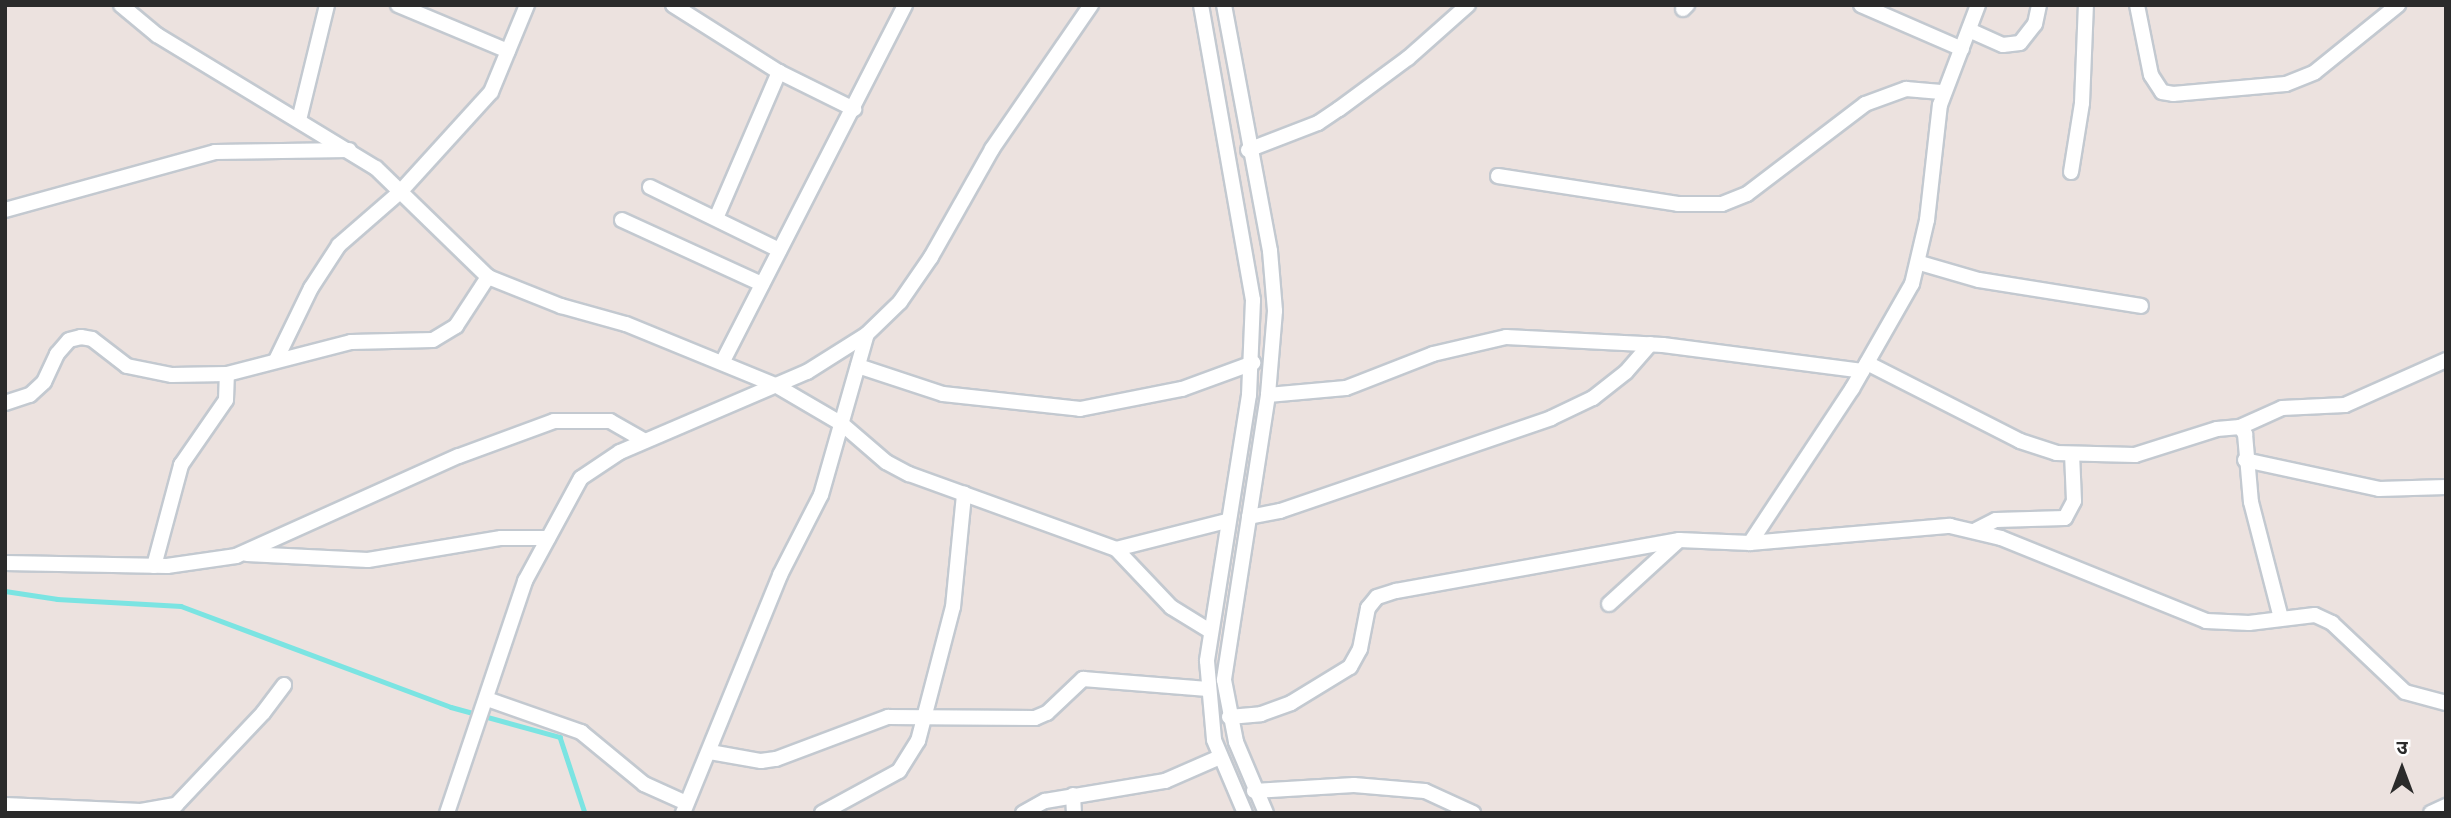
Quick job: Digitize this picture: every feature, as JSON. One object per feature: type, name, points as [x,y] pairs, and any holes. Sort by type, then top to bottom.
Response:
[{"type":"street","points":[[299,120],[327,5]]},
{"type":"street","points":[[398,5],[508,51]]},
{"type":"street","points":[[276,360],[311,288],[339,246],[400,192],[476,112],[500,75],[527,5]]},
{"type":"street","points":[[673,5],[779,72],[854,109]]},
{"type":"street","points":[[723,361],[905,5]]},
{"type":"street","points":[[447,813],[525,581],[581,478],[645,442],[777,386],[867,334],[900,302],[931,257],[992,149],[1091,5]]},
{"type":"street","points":[[1201,5],[1243,231],[1253,300],[1253,363],[1209,631],[1208,689],[1220,757],[1245,813]]},
{"type":"street","points":[[1224,5],[1248,150],[1270,251],[1275,311],[1268,395],[1226,650],[1228,717],[1254,791],[1266,813]]},
{"type":"street","points":[[1248,150],[1318,123],[1408,58],[1468,5]]},
{"type":"street","points":[[1861,5],[1962,49]]},
{"type":"street","points":[[1750,543],[1864,367],[1920,263],[1944,92],[1978,5]]},
{"type":"street","points":[[1969,30],[2003,45],[2020,43],[2035,24],[2039,5]]},
{"type":"street","points":[[2071,172],[2082,103],[2086,5]]},
{"type":"street","points":[[2137,5],[2151,75],[2162,92],[2172,94],[2286,84],[2315,72],[2398,5]]},
{"type":"street","points":[[126,7],[157,35],[351,150],[400,192],[488,277],[723,361],[777,386],[842,424],[886,462],[964,494],[1116,549],[1171,607],[1209,631]]},
{"type":"street","points":[[718,216],[779,72]]},
{"type":"street","points":[[1498,176],[1678,204],[1722,204],[1747,194],[1865,104],[1906,89],[1944,92]]},
{"type":"street","points":[[5,210],[215,152],[351,150]]},
{"type":"street","points":[[650,187],[718,216],[779,250]]},
{"type":"street","points":[[622,220],[762,285]]},
{"type":"street","points":[[1920,263],[1979,280],[2141,306]]},
{"type":"street","points":[[5,403],[30,395],[44,382],[57,354],[69,340],[81,337],[92,339],[127,366],[172,376],[227,374],[351,342],[433,340],[456,326],[488,277]]},
{"type":"street","points":[[485,704],[581,732],[644,784],[684,808],[710,752],[780,575],[821,495],[867,334]]},
{"type":"street","points":[[1268,395],[1346,388],[1433,354],[1506,337],[1650,344],[1864,367],[2037,449],[2073,454],[2135,455],[2217,429],[2240,427],[2281,408],[2344,405],[2446,360]]},
{"type":"street","points":[[1249,517],[1280,511],[1551,418],[1593,398],[1626,372],[1650,344]]},
{"type":"street","points":[[858,366],[943,394],[1080,410],[1182,389],[1253,363]]},
{"type":"street","points":[[154,566],[181,464],[226,400],[227,374]]},
{"type":"street","points":[[242,554],[529,428],[568,420],[610,421],[645,442]]},
{"type":"street","points":[[2240,427],[2245,434],[2245,460],[2281,618]]},
{"type":"street","points":[[1976,530],[1996,520],[2065,518],[2074,501],[2073,454]]},
{"type":"street","points":[[2245,460],[2379,489],[2446,487]]},
{"type":"street","points":[[822,813],[899,771],[926,718],[953,607],[964,494]]},
{"type":"street","points":[[1116,549],[1227,521]]},
{"type":"street","points":[[1228,717],[1261,714],[1291,703],[1350,667],[1360,649],[1368,608],[1377,597],[1679,540],[1750,543],[1876,530],[1951,526],[1976,530],[2206,621],[2249,623],[2315,615],[2332,623],[2405,692],[2446,703]]},
{"type":"street","points":[[5,563],[154,566],[242,554],[368,560],[501,538],[548,538]]},
{"type":"street","points":[[1609,604],[1679,540]]},
{"type":"street","points":[[710,752],[761,761],[776,759],[888,717],[1035,718],[1047,713],[1075,683],[1095,677],[1208,689]]},
{"type":"street","points":[[5,805],[141,811],[176,805],[263,713],[284,685]]},
{"type":"street","points":[[1023,813],[1045,801],[1165,781],[1220,757]]},
{"type":"street","points":[[1254,791],[1354,785],[1426,791],[1473,813]]},
{"type":"street","points":[[1073,795],[1074,813]]},
{"type":"street","points":[[2431,813],[2446,806]]},
{"type":"waterway","points":[[5,591],[57,599],[181,606],[451,707],[560,737],[585,813]]}]
